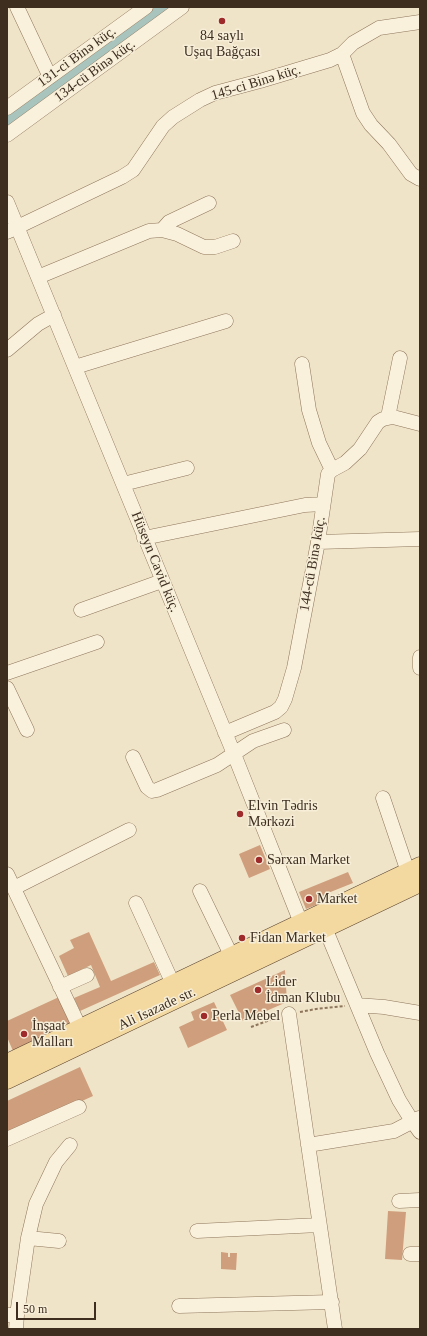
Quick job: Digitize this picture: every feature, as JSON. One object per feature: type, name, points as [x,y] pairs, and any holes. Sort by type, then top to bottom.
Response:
[{"type":"main road","points":[[304,930],[416,874]]},
{"type":"main road","name":"Ali Isazade str.","points":[[8,1060],[232,957],[304,930]]},
{"type":"main road","name":"Ali Isazade str.","points":[[7,1080],[304,930]]},
{"type":"street","points":[[17,7],[50,77]]},
{"type":"street","name":"131-ci Binə küç.","points":[[7,108],[146,7]]},
{"type":"street","name":"134-cü Binə küç.","points":[[7,134],[182,7]]},
{"type":"street","name":"145-ci Binə küç.","points":[[12,230],[122,177],[133,170],[163,126],[200,100],[215,93],[316,65],[342,54],[353,43],[379,28],[420,22]]},
{"type":"street","points":[[342,54],[364,113],[371,125],[389,144],[411,174],[420,179]]},
{"type":"street","name":"Hüseyn Cavid küç.","points":[[7,202],[12,230],[38,277],[54,315],[144,538],[234,754],[304,930]]},
{"type":"street","points":[[162,230],[169,222],[209,204]]},
{"type":"street","points":[[38,277],[149,231],[162,230],[177,234],[204,247],[215,247],[233,241]]},
{"type":"street","points":[[7,350],[38,324],[54,315]]},
{"type":"street","points":[[75,367],[226,321]]},
{"type":"street","points":[[388,417],[400,358]]},
{"type":"street","points":[[302,364],[309,410],[319,443],[332,470],[346,463],[360,449],[378,422],[388,417],[420,424]]},
{"type":"street","points":[[122,484],[187,468]]},
{"type":"street","name":"144-cü Binə küç.","points":[[225,733],[275,712],[283,703],[294,668],[318,542],[326,481],[328,474],[332,470]]},
{"type":"street","points":[[144,538],[305,505],[323,504]]},
{"type":"street","points":[[318,542],[420,540]]},
{"type":"street","points":[[80,610],[162,581]]},
{"type":"street","points":[[7,674],[97,642]]},
{"type":"street","points":[[420,657],[420,668]]},
{"type":"street","points":[[7,688],[27,730]]},
{"type":"street","points":[[134,757],[148,787],[152,790],[157,790],[217,765],[253,741],[284,730]]},
{"type":"street","points":[[382,798],[416,874]]},
{"type":"street","points":[[14,888],[129,830]]},
{"type":"street","points":[[7,874],[80,1028]]},
{"type":"street","points":[[200,891],[232,957]]},
{"type":"street","points":[[136,903],[173,984]]},
{"type":"street","points":[[308,1145],[394,1131],[417,1123],[399,1100],[357,1005],[323,921]]},
{"type":"street","points":[[60,987],[87,975]]},
{"type":"street","points":[[357,1005],[379,1006],[420,1013]]},
{"type":"street","points":[[290,1014],[335,1329]]},
{"type":"street","points":[[7,1139],[79,1107]]},
{"type":"street","points":[[16,1329],[12,1315],[36,1204],[56,1162],[70,1145]]},
{"type":"street","points":[[399,1201],[420,1200]]},
{"type":"street","points":[[197,1231],[319,1225]]},
{"type":"street","points":[[28,1238],[59,1241]]},
{"type":"street","points":[[179,1306],[332,1302]]},
{"type":"path","points":[[251,1027],[290,1014],[316,1009],[357,1005]]},
{"type":"building","points":[[260,845],[270,869],[249,878],[239,854]]},
{"type":"building","points":[[348,872],[353,883],[328,893],[331,899],[306,909],[299,892]]},
{"type":"building","points":[[89,932],[111,981],[154,962],[160,975],[80,1011],[74,998],[100,987],[91,965],[68,976],[59,956],[74,948],[70,940]]},
{"type":"building","points":[[285,970],[287,1002],[243,1021],[230,995]]},
{"type":"building","points":[[59,997],[71,1024],[13,1051],[7,1037],[7,1021]]},
{"type":"building","points":[[214,1002],[227,1030],[188,1048],[179,1027],[194,1020],[191,1012]]},
{"type":"building","points":[[80,1067],[93,1096],[7,1135],[7,1101]]},
{"type":"building","points":[[388,1211],[406,1212],[402,1260],[385,1259]]},
{"type":"building","points":[[221,1252],[228,1253],[228,1257],[230,1257],[230,1253],[237,1253],[236,1270],[221,1269]]},
{"type":"waterway","points":[[7,121],[165,7]]},
{"type":"place","name":"84 saylı Uşaq Bağçası","points":[[222,21]]},
{"type":"place","name":"Elvin Tədris Mərkəzi","points":[[240,814]]},
{"type":"place","name":"Sərxan Market","points":[[259,860]]},
{"type":"place","name":"Market","points":[[309,899]]},
{"type":"place","name":"Fidan Market","points":[[242,938]]},
{"type":"place","name":"Lider İdman Klubu","points":[[258,990]]},
{"type":"place","name":"Perla Mebel","points":[[204,1016]]},
{"type":"place","name":"İnşaat Malları","points":[[24,1034]]}]
